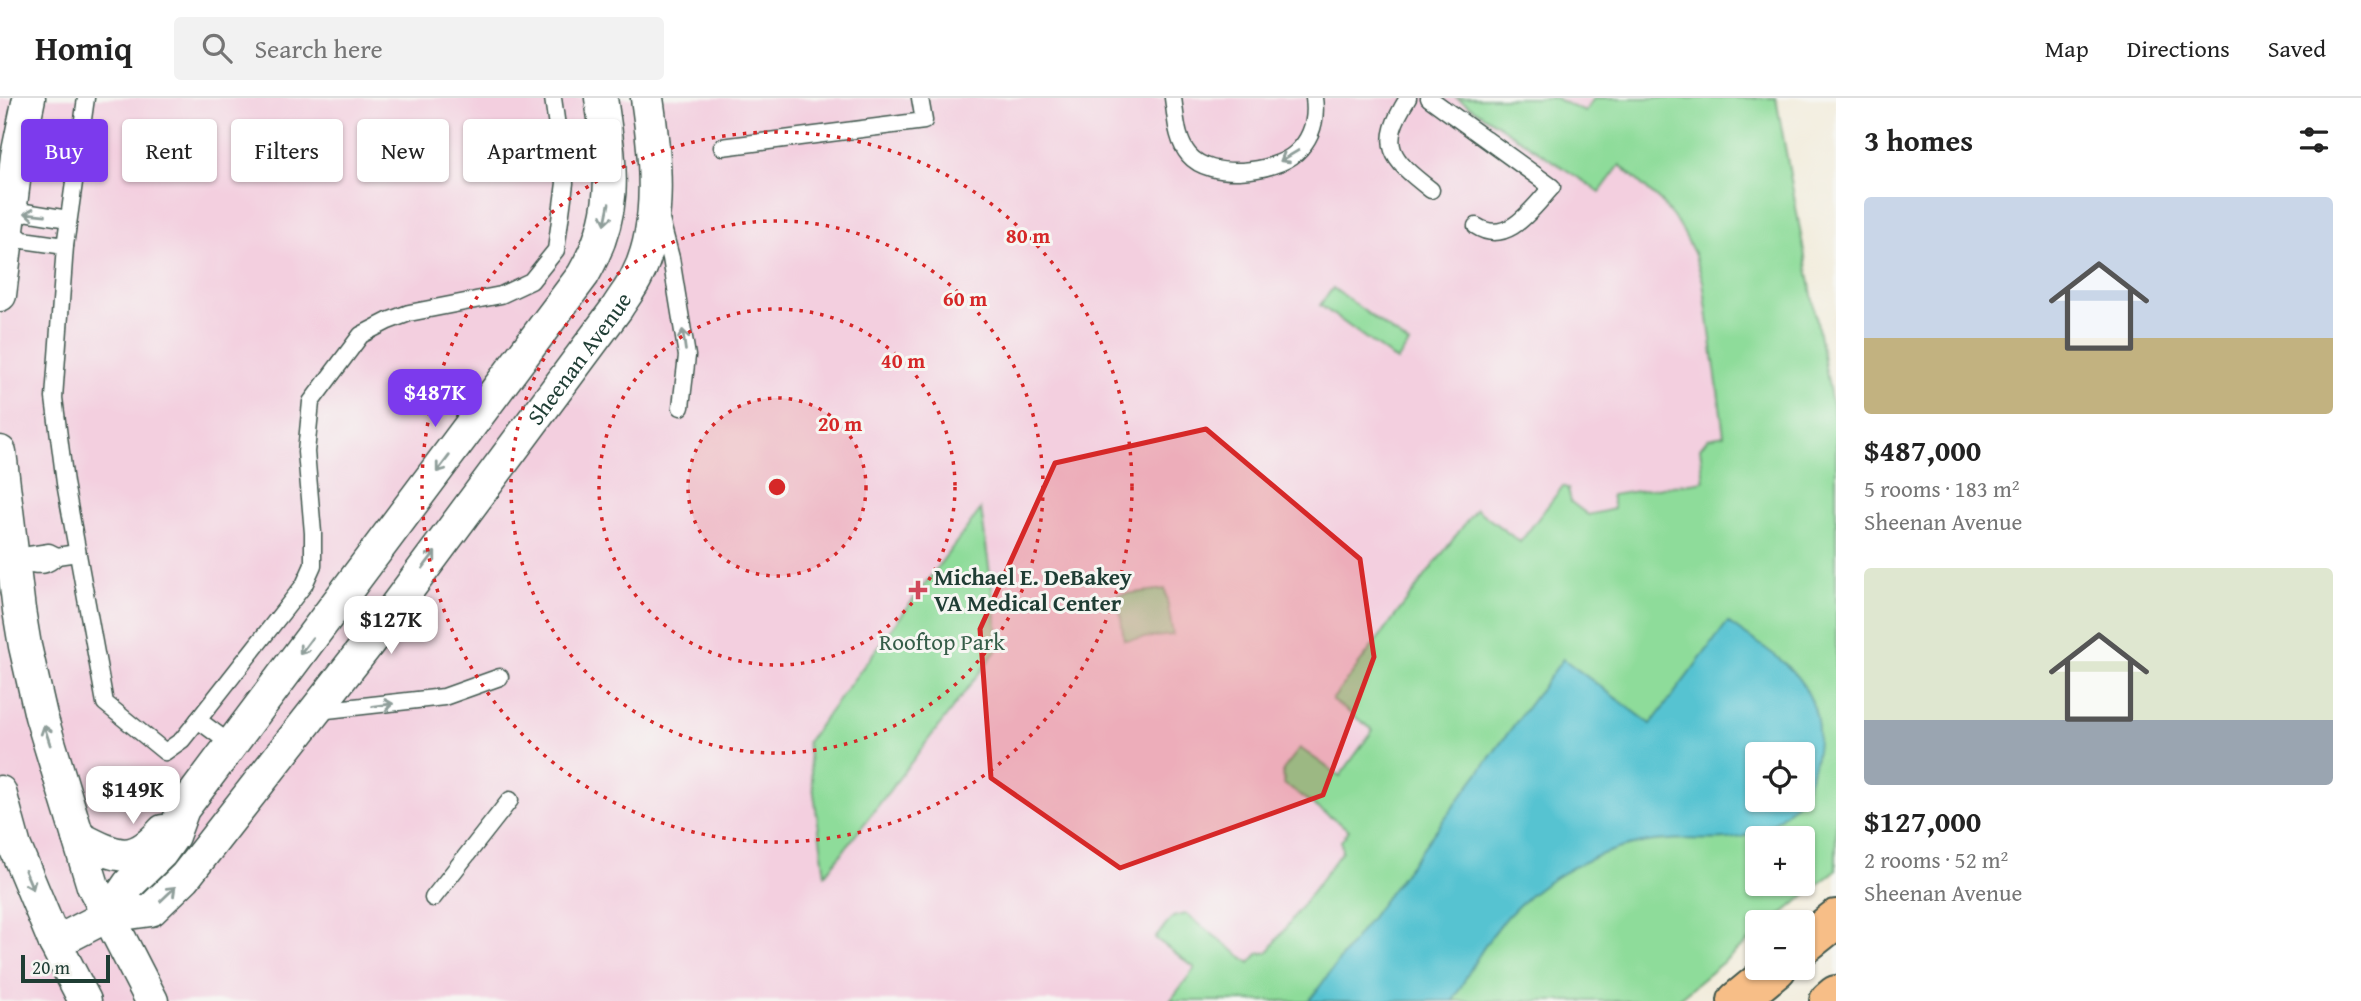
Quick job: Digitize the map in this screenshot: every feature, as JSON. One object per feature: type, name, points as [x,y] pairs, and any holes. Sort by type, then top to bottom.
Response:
[{"type":"main road","points":[[1815,936],[1836,919]]},
{"type":"main road","points":[[1737,1001],[1762,980]]},
{"type":"main road","points":[[1829,1001],[1836,995]]},
{"type":"street","points":[[0,295],[4,226],[29,98]]},
{"type":"street","name":"Sheenan Avenue","points":[[107,916],[129,884],[161,853],[173,836],[183,809],[579,282],[601,239],[610,197],[611,176],[601,98]]},
{"type":"street","name":"Sheenan Avenue","points":[[55,943],[107,916],[151,910],[185,877],[315,711],[617,308],[638,275],[646,254],[655,196],[654,155],[647,98]]},
{"type":"street","points":[[0,452],[17,563],[25,646],[33,683],[93,886],[152,1001]]},
{"type":"street","points":[[0,792],[15,847],[55,943],[85,1001]]},
{"type":"street","points":[[78,837],[111,853],[139,853],[150,846],[183,809]]},
{"type":"lane","points":[[86,98],[65,246],[54,398],[65,483],[105,703],[166,752],[182,740],[304,585],[313,565],[306,452],[311,402],[361,335],[410,313],[501,295],[531,281],[556,250],[565,183],[553,98]]},
{"type":"lane","points":[[722,147],[924,121],[920,98]]},
{"type":"lane","points":[[1173,98],[1178,135],[1188,154],[1205,167],[1231,170],[1259,168],[1276,163],[1298,151],[1309,137],[1315,119],[1314,98]]},
{"type":"lane","points":[[1408,98],[1392,126],[1392,146],[1400,164],[1430,190]]},
{"type":"lane","points":[[1429,98],[1552,187],[1521,221],[1511,228],[1491,232],[1476,226]]},
{"type":"lane","points":[[655,196],[671,258],[687,356],[681,407]]},
{"type":"lane","points":[[65,246],[23,240],[4,226],[25,212],[68,219]]},
{"type":"lane","points":[[17,563],[31,566],[50,564],[57,556],[78,553]]},
{"type":"lane","points":[[315,711],[444,697],[500,677]]},
{"type":"lane","points":[[198,720],[232,745]]},
{"type":"lane","points":[[432,898],[510,800]]},
{"type":"highlighted area","points":[[1206,429],[1360,559],[1374,657],[1323,795],[1120,868],[991,778],[980,629],[1055,463]]},
{"type":"shaded area","name":"Michael E. DeBakey VA Medical Center","points":[[0,98],[1776,98],[1836,426],[1836,870],[1815,887],[1815,826],[1745,826],[1745,896],[1804,896],[1787,910],[1745,910],[1745,944],[1676,1001],[0,1001]]},
{"type":"green space","points":[[1457,98],[1554,98],[1585,112],[1594,98],[1776,98],[1836,426],[1836,870],[1815,887],[1815,826],[1745,826],[1745,896],[1804,896],[1787,910],[1745,910],[1745,944],[1676,1001],[1170,1001],[1195,968],[1155,938],[1173,917],[1186,914],[1250,963],[1258,954],[1268,952],[1342,851],[1341,841],[1349,830],[1284,784],[1283,770],[1300,748],[1340,776],[1373,730],[1332,700],[1476,509],[1520,542],[1563,486],[1568,489],[1571,502],[1588,515],[1614,509],[1611,495],[1704,481],[1700,448],[1708,438],[1724,435],[1703,281],[1694,253],[1680,226],[1660,201],[1620,165],[1600,192]]},
{"type":"green space","points":[[1333,288],[1409,344],[1397,361],[1320,305]]},
{"type":"green space","name":"Rooftop Park","points":[[981,509],[1000,646],[825,875],[807,742]]},
{"type":"green space","points":[[1165,589],[1173,635],[1124,640],[1118,595]]},
{"type":"water","points":[[1728,622],[1785,664],[1808,693],[1818,725],[1816,759],[1815,762],[1815,742],[1745,742],[1745,812],[1786,812],[1779,819],[1768,826],[1745,826],[1743,837],[1642,843],[1602,854],[1562,873],[1511,912],[1480,954],[1453,1001],[1309,1001],[1563,659],[1651,724]]},
{"type":"place","name":"Michael E. DeBakey VA Medical Center","points":[[918,590]]}]
